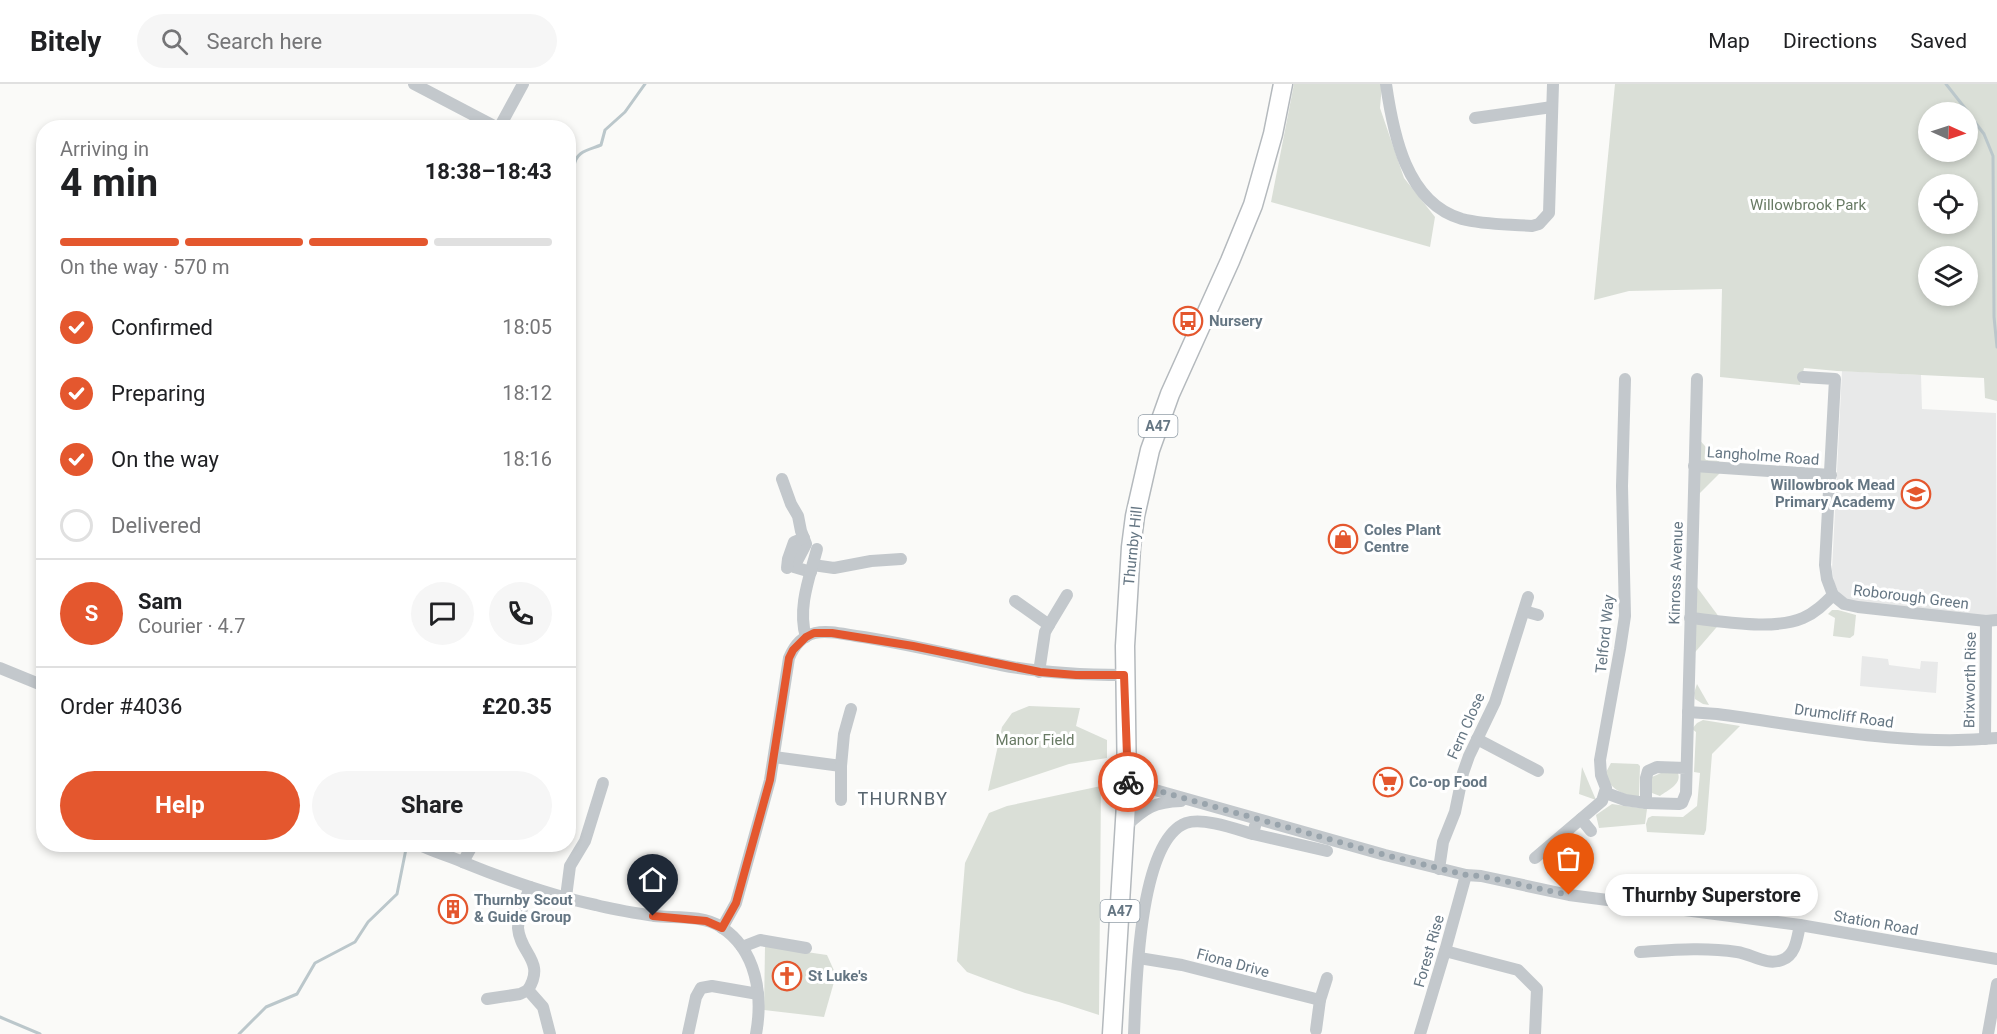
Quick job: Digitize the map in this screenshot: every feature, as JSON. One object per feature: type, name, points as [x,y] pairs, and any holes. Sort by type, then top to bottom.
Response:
[{"type":"highway","name":"Thurnby Hill","points":[[1112,1034],[1126,826],[1124,675],[1131,547],[1137,506],[1150,450],[1173,385],[1253,205],[1273,134],[1283,84]]},
{"type":"street","points":[[414,84],[483,120]]},
{"type":"street","points":[[503,120],[523,84]]},
{"type":"street","points":[[1386,84],[1399,146],[1407,166],[1426,196],[1446,212],[1460,218],[1480,223],[1532,226],[1539,224],[1549,213],[1553,84]]},
{"type":"street","points":[[1475,118],[1552,107]]},
{"type":"street","points":[[1803,376],[1835,379],[1826,565],[1827,579],[1833,595]]},
{"type":"street","name":"Telford Way","points":[[1605,793],[1600,760],[1625,616],[1622,486],[1625,379]]},
{"type":"street","name":"Kinross Avenue","points":[[1605,793],[1625,800],[1676,805],[1682,803],[1686,793],[1697,379]]},
{"type":"street","name":"Langholme Road","points":[[1694,466],[1831,475]]},
{"type":"street","points":[[782,479],[798,516],[806,544],[794,567],[834,568],[871,561],[901,559]]},
{"type":"street","points":[[787,568],[794,542],[804,538]]},
{"type":"street","points":[[806,637],[803,620],[804,602],[818,549]]},
{"type":"street","points":[[1040,672],[1045,632],[1067,595]]},
{"type":"street","name":"Roborough Green","points":[[1690,618],[1766,624],[1787,622],[1811,614],[1833,595],[1844,604],[1858,607],[1992,621]]},
{"type":"street","name":"Fern Close","points":[[1438,869],[1443,842],[1455,812],[1462,773],[1495,702],[1528,597]]},
{"type":"street","points":[[1015,602],[1049,625]]},
{"type":"street","points":[[1524,611],[1538,615]]},
{"type":"street","name":"Brixworth Rise","points":[[1991,739],[1992,621]]},
{"type":"street","points":[[722,928],[736,903],[770,780],[786,668],[793,650],[806,637],[822,632],[873,638],[1040,672],[1124,675]]},
{"type":"street","points":[[0,668],[36,683]]},
{"type":"street","points":[[842,800],[844,734],[851,709]]},
{"type":"street","name":"Drumcliff Road","points":[[1688,712],[1898,739],[1991,739]]},
{"type":"street","points":[[1477,739],[1538,771]]},
{"type":"street","points":[[1525,764],[1532,751]]},
{"type":"street","points":[[774,757],[842,766]]},
{"type":"street","points":[[1646,803],[1648,771],[1657,767],[1686,768]]},
{"type":"street","points":[[566,897],[570,866],[585,841],[603,783]]},
{"type":"street","name":"Station Road","points":[[1127,788],[1143,787],[1466,875],[1481,876],[1569,895],[1800,925],[1997,959]]},
{"type":"street","points":[[1535,858],[1602,801],[1605,793]]},
{"type":"street","name":"Station Road","points":[[1126,826],[1141,812],[1157,803],[1191,801]]},
{"type":"street","points":[[1253,834],[1257,819]]},
{"type":"street","points":[[1581,819],[1591,831]]},
{"type":"street","points":[[1134,1034],[1143,909],[1154,867],[1169,838],[1181,825],[1189,822],[1207,822],[1327,851]]},
{"type":"street","points":[[438,852],[566,897],[618,910],[706,921],[722,928],[742,947],[753,968],[759,1012],[756,1034]]},
{"type":"street","points":[[463,862],[469,852]]},
{"type":"street","name":"Forest Rise","points":[[1420,1034],[1466,875]]},
{"type":"street","points":[[487,999],[520,994],[528,990],[534,981],[533,961],[518,928],[530,886]]},
{"type":"street","points":[[1640,952],[1713,950],[1740,952],[1765,961],[1781,961],[1793,951],[1800,925]]},
{"type":"street","points":[[742,947],[760,940],[806,948]]},
{"type":"street","points":[[1445,951],[1518,970],[1537,989],[1535,1034]]},
{"type":"street","name":"Fiona Drive","points":[[1138,958],[1182,965],[1320,1000]]},
{"type":"street","points":[[1316,1030],[1320,1000],[1327,978]]},
{"type":"street","points":[[1988,1034],[1997,984]]},
{"type":"street","points":[[688,1034],[696,997],[701,988],[712,986],[758,994]]},
{"type":"street","points":[[528,990],[543,1007],[550,1034]]},
{"type":"shaded area","name":"Willowbrook Mead Primary Academy","points":[[1842,371],[1921,375],[1922,409],[1996,413],[1997,615],[1980,616],[1848,603],[1839,593],[1832,570]]},
{"type":"shaded area","points":[[1862,656],[1888,659],[1889,665],[1920,669],[1921,661],[1938,662],[1936,693],[1860,686]]},
{"type":"green space","points":[[1294,84],[1382,84],[1380,108],[1404,178],[1435,217],[1430,247],[1271,202]]},
{"type":"green space","name":"Willowbrook Park","points":[[1615,84],[1997,84],[1997,401],[1985,398],[1984,378],[1804,368],[1800,385],[1720,377],[1722,289],[1629,291],[1594,300]]},
{"type":"green space","points":[[1695,435],[1725,468],[1693,500]]},
{"type":"green space","points":[[1691,579],[1722,621],[1690,658]]},
{"type":"green space","points":[[1832,610],[1856,615],[1854,635],[1850,638],[1833,636],[1835,618],[1828,614]]},
{"type":"green space","points":[[1697,684],[1709,705],[1695,699]]},
{"type":"green space","name":"Manor Field","points":[[1029,706],[1080,708],[1076,726],[1107,740],[1107,758],[1069,764],[988,791],[1002,727],[1012,713]]},
{"type":"green space","points":[[1703,720],[1740,726],[1712,754],[1704,835],[1647,832],[1648,818],[1652,816],[1683,817],[1697,806],[1700,773],[1694,772],[1696,732],[1692,729]]},
{"type":"green space","points":[[1611,763],[1640,766],[1639,796],[1634,798],[1624,794],[1610,783],[1605,774]]},
{"type":"green space","points":[[1582,767],[1596,800],[1579,794]]},
{"type":"green space","points":[[1661,773],[1678,773],[1679,777],[1674,786],[1660,796],[1652,793],[1652,777]]},
{"type":"green space","points":[[1101,786],[1099,1015],[1025,993],[967,972],[957,961],[965,863],[989,813],[1007,806]]},
{"type":"green space","points":[[1612,804],[1647,809],[1645,824],[1599,828],[1596,815]]},
{"type":"green space","points":[[765,946],[827,955],[836,975],[824,1017],[764,1010]]},
{"type":"waterway","points":[[576,160],[580,154],[601,145],[605,130],[625,112],[645,84]]},
{"type":"waterway","points":[[1946,84],[1960,102]]},
{"type":"waterway","points":[[1978,126],[1984,134],[1993,156],[1994,317],[1997,347]]},
{"type":"waterway","points":[[239,1034],[266,1007],[297,994],[315,963],[355,942],[368,922],[397,894],[405,852]]},
{"type":"waterway","points":[[0,1017],[40,1034]]},
{"type":"way so far","points":[[1128,782],[1127,788],[1143,787],[1155,790],[1438,869],[1569,895]]},
{"type":"place","name":"Nursery","points":[[1188,321]]},
{"type":"place","name":"Willowbrook Mead Primary Academy","points":[[1916,494]]},
{"type":"place","name":"Coles Plant Centre","points":[[1343,539]]},
{"type":"place","name":"Co-op Food","points":[[1388,782]]},
{"type":"place","name":"Thurnby Superstore","points":[[1569,895]]},
{"type":"place","name":"Thurnby Scout & Guide Group","points":[[453,909]]},
{"type":"place","name":"St Luke's","points":[[787,976]]},
{"type":"district","name":"THURNBY","points":[[903,799]]},
{"type":"route","points":[[653,916],[706,921],[722,928],[731,915],[770,780],[786,668],[799,642],[814,633],[873,638],[1040,672],[1124,675],[1128,782]]}]
